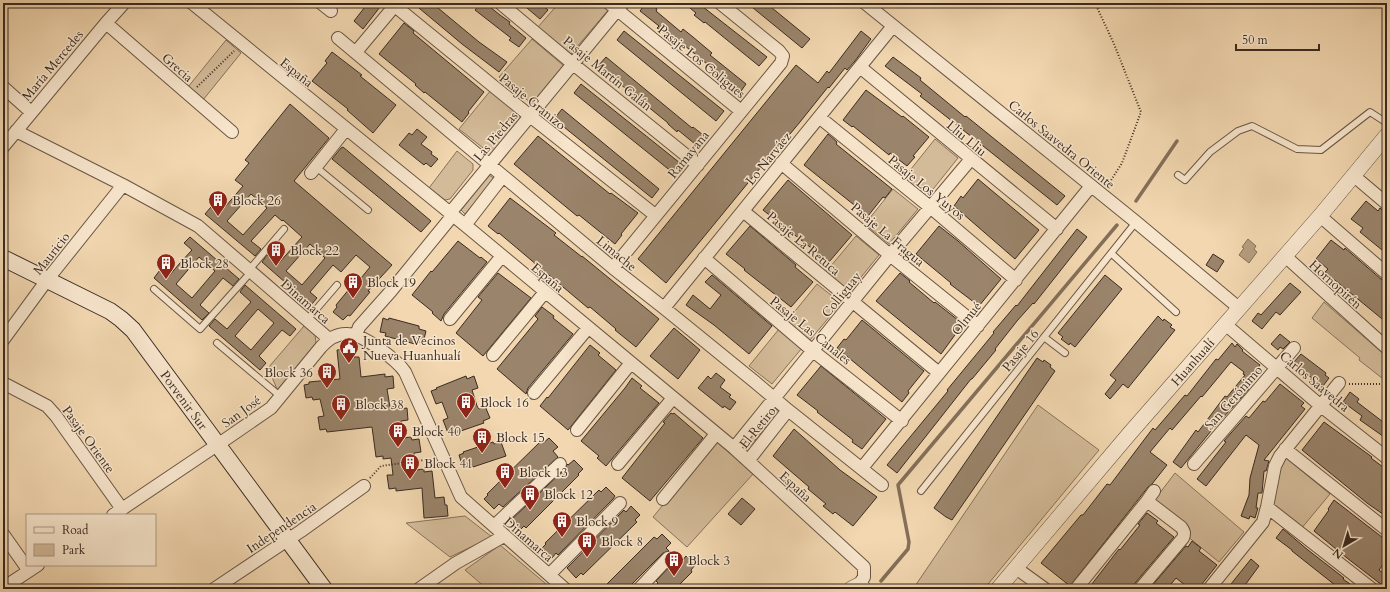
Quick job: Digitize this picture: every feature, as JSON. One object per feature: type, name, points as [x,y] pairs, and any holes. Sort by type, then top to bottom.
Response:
[{"type":"main road","name":"Porvenir Sur","points":[[3,258],[110,311],[133,330],[324,589]]},
{"type":"street","name":"María Mercedes","points":[[3,146],[124,3]]},
{"type":"street","name":"España","points":[[192,3],[451,214],[630,364],[734,448],[864,567],[864,577],[858,588]]},
{"type":"street","points":[[321,3],[331,11]]},
{"type":"street","name":"Pasaje Martín Galán","points":[[500,3],[572,64],[698,165]]},
{"type":"street","name":"Ramayana","points":[[612,268],[781,63],[783,56],[720,3]]},
{"type":"street","name":"Carlos Saavedra Oriente","points":[[865,3],[951,71],[1239,308]]},
{"type":"street","points":[[356,52],[396,4]]},
{"type":"street","name":"Pasaje Granizo","points":[[396,4],[530,116],[655,215]]},
{"type":"street","name":"Las Piedras","points":[[451,214],[572,64],[616,5]]},
{"type":"street","name":"Pasaje Los Coligues","points":[[616,5],[741,111]]},
{"type":"street","name":"Grecia","points":[[106,23],[232,132]]},
{"type":"street","name":"Lo Narváez","points":[[664,308],[893,26]]},
{"type":"street","name":"Limache","points":[[338,38],[612,268],[664,308],[882,485]]},
{"type":"street","name":"Lliu Lliu","points":[[860,67],[1057,229]]},
{"type":"street","points":[[3,87],[31,112]]},
{"type":"street","name":"Pasaje Los Yuyos","points":[[819,117],[930,207],[1016,280]]},
{"type":"street","points":[[313,170],[346,129]]},
{"type":"street","name":"Dinamarca","points":[[16,131],[123,185],[198,226],[329,339],[340,335],[356,335],[400,364],[405,372],[461,497],[565,589]]},
{"type":"street","name":"Huanhualí","points":[[998,589],[1130,433],[1320,216],[1387,136]]},
{"type":"street","name":"Colliguay","points":[[734,448],[890,255],[971,159]]},
{"type":"street","name":"Pasaje La Fragua","points":[[781,163],[890,255],[978,326]]},
{"type":"street","points":[[469,220],[503,176]]},
{"type":"street","points":[[1354,176],[1387,204]]},
{"type":"street","name":"Mauricio","points":[[3,340],[47,280],[123,185]]},
{"type":"street","name":"Olmué","points":[[862,468],[902,421],[939,373],[1092,186]]},
{"type":"street","name":"Pasaje La Retuca","points":[[743,211],[939,373]]},
{"type":"street","points":[[356,335],[359,327],[391,291],[451,214]]},
{"type":"street","points":[[1320,216],[1387,274]]},
{"type":"street","points":[[450,319],[502,256]]},
{"type":"street","name":"Hornopirén","points":[[1285,256],[1387,348]]},
{"type":"street","name":"Pasaje Las Canales","points":[[704,258],[813,351],[902,421]]},
{"type":"street","points":[[493,355],[545,292]]},
{"type":"street","name":"Carlos Saavedra","points":[[1225,324],[1321,406],[1387,458]]},
{"type":"street","points":[[534,393],[588,328]]},
{"type":"street","name":"San José","points":[[118,512],[271,408],[329,339]]},
{"type":"street","name":"San Gerónimo","points":[[1194,464],[1294,348]]},
{"type":"street","points":[[577,430],[630,364]]},
{"type":"street","name":"Pasaje Oriente","points":[[3,383],[47,406],[56,416],[118,512]]},
{"type":"street","points":[[1209,589],[1263,522],[1275,466],[1285,449],[1339,383]]},
{"type":"street","points":[[618,464],[674,398]]},
{"type":"street","name":"El Retiro","points":[[748,461],[788,410]]},
{"type":"street","points":[[663,499],[716,434]]},
{"type":"street","points":[[1285,449],[1387,530]]},
{"type":"street","points":[[494,526],[560,464]]},
{"type":"street","name":"Independencia","points":[[214,589],[288,540],[364,486]]},
{"type":"street","points":[[1076,589],[1154,491]]},
{"type":"street","points":[[1140,589],[1184,534],[1181,527],[1147,501]]},
{"type":"street","points":[[549,575],[620,503]]},
{"type":"street","points":[[1267,507],[1372,589]]},
{"type":"street","points":[[3,534],[26,559]]},
{"type":"street","points":[[419,589],[456,563],[504,536]]},
{"type":"street","points":[[639,589],[668,558]]},
{"type":"street","points":[[3,588],[34,568]]},
{"type":"street","points":[[1016,568],[1045,589]]},
{"type":"lane","points":[[1178,175],[1185,180],[1210,152],[1238,131],[1252,126],[1297,148],[1321,150],[1370,112],[1387,123]]},
{"type":"lane","points":[[313,170],[368,210]]},
{"type":"lane","name":"Pasaje 16","points":[[921,491],[1112,254],[1136,222]]},
{"type":"lane","points":[[154,289],[200,329],[284,230]]},
{"type":"lane","points":[[1112,254],[1176,312]]},
{"type":"lane","points":[[307,320],[337,286]]},
{"type":"lane","points":[[1044,337],[1065,353]]},
{"type":"lane","points":[[217,343],[280,396]]},
{"type":"path","points":[[1095,3],[1114,44],[1141,112],[1122,163],[1102,195]]},
{"type":"path","points":[[1096,6],[1099,3]]},
{"type":"path","points":[[189,95],[241,44]]},
{"type":"path","points":[[1339,383],[1384,384],[1387,382]]},
{"type":"path","points":[[364,486],[381,466],[443,457]]},
{"type":"green space","points":[[559,3],[603,3],[609,9],[571,54],[538,27]]},
{"type":"green space","points":[[532,39],[564,66],[532,104],[499,77]]},
{"type":"green space","points":[[226,40],[241,53],[203,100],[188,87]]},
{"type":"green space","points":[[491,90],[524,117],[492,155],[459,129]]},
{"type":"green space","points":[[935,139],[958,158],[926,198],[903,179]]},
{"type":"green space","points":[[457,151],[473,164],[473,170],[450,199],[445,200],[429,188]]},
{"type":"green space","points":[[489,175],[495,179],[465,214],[461,210]]},
{"type":"green space","points":[[893,189],[918,209],[889,244],[865,224]]},
{"type":"green space","points":[[856,236],[879,255],[849,292],[825,273]]},
{"type":"green space","points":[[817,284],[841,303],[810,340],[787,321]]},
{"type":"green space","points":[[1324,302],[1387,357],[1387,382],[1359,360],[1360,358],[1312,318]]},
{"type":"green space","points":[[304,326],[315,335],[316,343],[277,389],[268,368]]},
{"type":"green space","points":[[779,329],[802,348],[772,384],[749,366]]},
{"type":"green space","points":[[1038,405],[1099,450],[984,589],[913,589]]},
{"type":"green space","points":[[774,407],[779,412],[750,446],[746,443]]},
{"type":"green space","points":[[716,441],[753,474],[687,547],[653,517]]},
{"type":"green space","points":[[1286,458],[1330,494],[1301,529],[1272,505],[1278,470]]},
{"type":"green space","points":[[1175,473],[1244,532],[1219,562],[1187,536],[1153,502]]},
{"type":"green space","points":[[465,516],[492,537],[450,557],[406,523]]},
{"type":"green space","points":[[500,545],[552,589],[487,589],[465,570]]},
{"type":"shaded area","points":[[1248,239],[1256,246],[1254,249],[1257,252],[1249,263],[1239,255],[1244,248],[1242,247]]},
{"type":"building","points":[[368,3],[383,3],[363,29],[354,21]]},
{"type":"building","points":[[413,3],[432,3],[479,42],[507,62],[499,72],[462,44]]},
{"type":"building","points":[[481,3],[485,3],[510,22],[509,24],[526,38],[519,47],[509,40],[511,38],[475,10]]},
{"type":"building","points":[[521,3],[540,3],[548,10],[540,19]]},
{"type":"building","points":[[646,3],[649,3],[657,9],[656,11],[681,32],[683,29],[693,37],[712,53],[710,55],[746,84],[739,94],[711,71],[713,69],[669,33],[667,35],[657,28],[659,26],[640,11]]},
{"type":"building","points":[[684,3],[698,3],[767,57],[759,66],[705,22],[704,23],[694,15],[696,13]]},
{"type":"building","points":[[747,3],[766,3],[810,39],[802,48]]},
{"type":"building","points":[[404,23],[414,31],[413,33],[484,92],[462,122],[425,92],[424,93],[415,85],[416,84],[379,54]]},
{"type":"building","points":[[624,31],[724,111],[716,121],[617,40]]},
{"type":"building","points":[[861,31],[871,39],[855,61],[847,70],[845,68],[829,88],[828,87],[666,283],[638,259],[796,65],[818,83],[827,71],[829,73]]},
{"type":"building","points":[[332,52],[362,75],[360,76],[396,105],[373,133],[347,110],[348,109],[312,81],[327,63],[325,61]]},
{"type":"building","points":[[606,57],[692,128],[693,127],[703,135],[695,144],[678,130],[677,132],[598,66]]},
{"type":"building","points":[[893,57],[921,78],[920,80],[965,117],[966,116],[1065,196],[1057,205],[920,96],[922,94],[885,66]]},
{"type":"building","points":[[581,84],[680,163],[672,172],[574,93]]},
{"type":"building","points":[[866,90],[902,117],[903,116],[929,137],[913,156],[915,157],[907,166],[890,153],[889,155],[853,126],[852,127],[843,120]]},
{"type":"building","points":[[290,104],[329,138],[294,181],[392,265],[368,291],[370,292],[350,316],[348,315],[343,320],[333,312],[337,307],[336,305],[370,267],[356,255],[341,272],[333,265],[310,292],[317,298],[311,305],[262,262],[267,255],[278,264],[302,237],[283,220],[282,221],[275,215],[251,241],[261,249],[255,256],[205,214],[211,207],[219,214],[243,186],[235,180],[249,163],[245,160]],"holes":[[[251,194],[267,208],[243,235],[227,221]],[[310,244],[325,258],[302,285],[286,271]]]},
{"type":"building","points":[[562,109],[659,189],[652,198],[554,119]]},
{"type":"building","points":[[417,129],[427,137],[421,144],[432,152],[431,154],[438,159],[431,167],[426,163],[424,165],[399,145],[409,133],[412,135]]},
{"type":"building","points":[[828,134],[837,142],[836,144],[892,189],[885,198],[883,197],[868,216],[804,165]]},
{"type":"building","points":[[538,136],[610,194],[611,193],[638,213],[615,244],[579,215],[577,216],[514,164]]},
{"type":"building","points":[[343,147],[431,221],[421,232],[332,159]]},
{"type":"building","points":[[978,179],[1039,230],[1015,259],[954,206],[961,196],[963,198]]},
{"type":"building","points":[[788,180],[852,235],[829,262],[763,210]]},
{"type":"building","points":[[510,198],[556,233],[554,235],[659,319],[636,347],[590,307],[588,308],[499,233],[498,234],[488,226]]},
{"type":"building","points":[[1366,201],[1378,211],[1380,208],[1387,214],[1387,244],[1382,250],[1360,232],[1363,228],[1351,219]]},
{"type":"building","points":[[750,226],[796,265],[795,267],[813,282],[791,307],[726,254]]},
{"type":"building","points":[[939,226],[1001,279],[979,306],[950,284],[951,283],[916,254]]},
{"type":"building","points":[[1077,229],[1087,237],[1034,304],[1033,303],[1017,321],[995,349],[996,350],[971,379],[897,473],[887,465],[948,391],[947,390],[994,333],[993,332],[1016,305],[1017,306]]},
{"type":"building","points":[[190,237],[239,279],[233,286],[223,278],[200,305],[209,313],[202,320],[154,278],[160,270],[168,277],[192,250],[184,243]],"holes":[[[199,257],[215,271],[192,298],[176,284]]]},
{"type":"building","points":[[1331,240],[1344,250],[1345,248],[1382,280],[1387,281],[1387,323],[1325,272],[1328,269],[1316,259]]},
{"type":"building","points":[[458,241],[487,262],[444,314],[441,321],[432,313],[433,312],[412,295]]},
{"type":"building","points":[[1213,254],[1224,261],[1217,272],[1206,265]]},
{"type":"building","points":[[498,273],[531,298],[483,356],[456,333],[482,300],[478,297]]},
{"type":"building","points":[[900,273],[934,303],[935,302],[963,324],[941,354],[876,301]]},
{"type":"building","points":[[712,275],[772,326],[749,354],[714,325],[686,305],[693,295],[710,309],[721,295],[705,282]]},
{"type":"building","points":[[1105,275],[1122,289],[1075,347],[1070,343],[1069,345],[1061,339],[1063,337],[1058,333]]},
{"type":"building","points":[[1290,283],[1301,292],[1280,315],[1276,312],[1262,329],[1252,321],[1258,313],[1261,315]]},
{"type":"building","points":[[245,285],[296,329],[290,336],[282,330],[259,356],[266,363],[260,370],[209,326],[215,319],[227,329],[251,302],[240,292]],"holes":[[[258,309],[274,323],[251,350],[235,336]]]},
{"type":"building","points":[[542,307],[573,334],[528,388],[526,394],[497,369],[538,319],[535,316]]},
{"type":"building","points":[[1158,316],[1163,321],[1164,319],[1172,325],[1170,327],[1175,330],[1128,388],[1123,384],[1110,399],[1105,394],[1116,380],[1110,375]]},
{"type":"building","points":[[383,318],[388,320],[389,318],[419,326],[419,329],[426,331],[423,343],[416,341],[415,344],[385,336],[386,333],[380,332]]},
{"type":"building","points":[[862,320],[924,371],[908,391],[909,393],[902,402],[837,348],[844,339],[846,340]]},
{"type":"building","points":[[674,328],[700,350],[678,379],[650,356]]},
{"type":"building","points":[[1280,334],[1290,342],[1283,349],[1280,347],[1278,350],[1271,344]]},
{"type":"building","points":[[1232,343],[1235,347],[1237,344],[1243,350],[1242,351],[1260,365],[1258,368],[1262,371],[1248,388],[1249,389],[1211,431],[1181,468],[1173,462],[1196,430],[1198,432],[1225,396],[1227,397],[1245,375],[1243,374],[1244,372],[1231,362],[1172,430],[1170,428],[1150,452],[1167,465],[1070,586],[1041,563],[1081,515],[1083,515],[1107,484],[1110,485],[1153,428],[1155,430],[1185,395],[1187,396],[1216,359],[1218,360]]},
{"type":"building","points":[[590,345],[600,353],[598,355],[616,370],[568,430],[540,406]]},
{"type":"building","points":[[353,348],[354,357],[359,357],[361,377],[385,374],[385,377],[393,376],[394,388],[387,389],[390,407],[399,406],[399,409],[407,408],[408,420],[401,421],[403,438],[411,437],[412,440],[419,439],[421,452],[414,453],[416,470],[424,469],[424,472],[432,471],[435,498],[444,497],[445,505],[447,505],[448,516],[424,518],[422,488],[396,491],[396,488],[389,489],[387,475],[393,475],[391,458],[383,459],[383,456],[376,457],[372,427],[327,432],[326,429],[320,430],[318,417],[324,416],[320,399],[313,400],[312,397],[306,398],[304,385],[309,384],[309,382],[340,379],[337,350]]},
{"type":"building","points":[[1301,354],[1326,373],[1325,375],[1329,378],[1323,386],[1319,383],[1317,386],[1310,380],[1312,378],[1293,363]]},
{"type":"building","points":[[1037,358],[1043,362],[1044,360],[1051,365],[1050,367],[1055,371],[952,520],[946,517],[934,508]]},
{"type":"building","points":[[821,366],[886,419],[862,449],[797,395]]},
{"type":"building","points":[[716,373],[725,380],[720,387],[731,395],[729,397],[736,402],[730,410],[724,406],[723,408],[698,388],[708,376],[711,379]]},
{"type":"building","points":[[466,376],[467,379],[474,376],[478,388],[472,390],[477,406],[479,409],[485,406],[490,418],[483,421],[484,423],[455,433],[454,431],[448,433],[443,420],[448,418],[442,402],[436,404],[431,391]]},
{"type":"building","points":[[632,378],[642,386],[640,388],[659,403],[606,466],[597,458],[599,456],[581,441]]},
{"type":"building","points":[[1280,384],[1304,403],[1301,406],[1305,409],[1264,460],[1269,461],[1266,471],[1264,471],[1262,493],[1258,493],[1256,508],[1258,508],[1255,518],[1250,516],[1249,519],[1241,516],[1249,495],[1250,478],[1259,445],[1246,435],[1206,486],[1197,479],[1226,442],[1224,441],[1246,416],[1249,418],[1263,401],[1265,402]]},
{"type":"building","points":[[1350,392],[1359,399],[1357,402],[1387,425],[1387,439],[1360,420],[1362,416],[1343,402]]},
{"type":"building","points":[[671,413],[674,413],[703,438],[650,501],[622,478],[665,423],[663,422]]},
{"type":"building","points":[[1324,422],[1372,457],[1371,458],[1387,470],[1387,517],[1367,503],[1302,450]]},
{"type":"building","points":[[794,429],[840,470],[877,497],[853,526],[835,512],[833,514],[823,506],[826,504],[773,456]]},
{"type":"building","points":[[549,438],[558,447],[553,451],[558,457],[503,507],[499,504],[494,509],[484,499],[488,495],[487,494],[541,441],[543,443]]},
{"type":"building","name":"Block 15","points":[[493,442],[494,444],[501,442],[506,456],[470,468],[470,466],[463,468],[459,455],[464,453],[463,452]]},
{"type":"building","points":[[574,460],[583,469],[578,474],[579,475],[526,528],[524,526],[519,531],[510,521],[565,469],[567,464],[568,465]]},
{"type":"building","points":[[606,487],[615,496],[613,499],[558,555],[556,553],[552,558],[542,548],[546,544],[545,543],[599,490],[601,492]]},
{"type":"building","points":[[742,498],[755,509],[741,525],[728,514]]},
{"type":"building","points":[[1334,500],[1387,541],[1387,559],[1379,570],[1387,576],[1387,589],[1314,531],[1329,510],[1328,509]]},
{"type":"building","points":[[631,506],[640,515],[635,520],[637,522],[583,575],[581,573],[576,578],[567,568],[624,510],[626,512]]},
{"type":"building","points":[[1147,513],[1158,521],[1156,523],[1174,537],[1130,589],[1088,589],[1140,525],[1138,524]]},
{"type":"building","points":[[1283,529],[1357,589],[1340,589],[1292,551],[1276,538]]},
{"type":"building","points":[[662,534],[671,543],[666,548],[669,551],[663,553],[627,589],[602,589],[654,537],[657,539]]},
{"type":"building","points":[[1192,541],[1201,548],[1199,551],[1217,565],[1198,589],[1190,589],[1176,578],[1167,589],[1154,589],[1151,587],[1186,546],[1188,547]]},
{"type":"building","name":"Block 3","points":[[675,556],[681,562],[686,556],[695,565],[691,570],[692,572],[675,589],[652,589],[658,583],[656,581],[673,563]]},
{"type":"building","points":[[1251,559],[1259,566],[1242,589],[1227,589]]},
{"type":"waterway","points":[[1136,201],[1177,141]]},
{"type":"waterway","points":[[881,581],[908,549],[909,542],[898,485],[1117,225]]},
{"type":"place","name":"Block 26","points":[[218,217]]},
{"type":"place","name":"Block 22","points":[[276,267]]},
{"type":"place","name":"Block 28","points":[[166,280]]},
{"type":"place","name":"Block 19","points":[[353,299]]},
{"type":"place","name":"Junta de Vecinos Nueva Huanhualí","points":[[349,364]]},
{"type":"place","name":"Block 36","points":[[327,389]]},
{"type":"place","name":"Block 16","points":[[466,419]]},
{"type":"place","name":"Block 38","points":[[341,421]]},
{"type":"place","name":"Block 40","points":[[398,448]]},
{"type":"place","name":"Block 15","points":[[482,454]]},
{"type":"place","name":"Block 41","points":[[410,480]]},
{"type":"place","name":"Block 13","points":[[505,489]]},
{"type":"place","name":"Block 12","points":[[530,511]]},
{"type":"place","name":"Block 9","points":[[562,538]]},
{"type":"place","name":"Block 8","points":[[587,558]]},
{"type":"place","name":"Block 3","points":[[674,577]]}]
